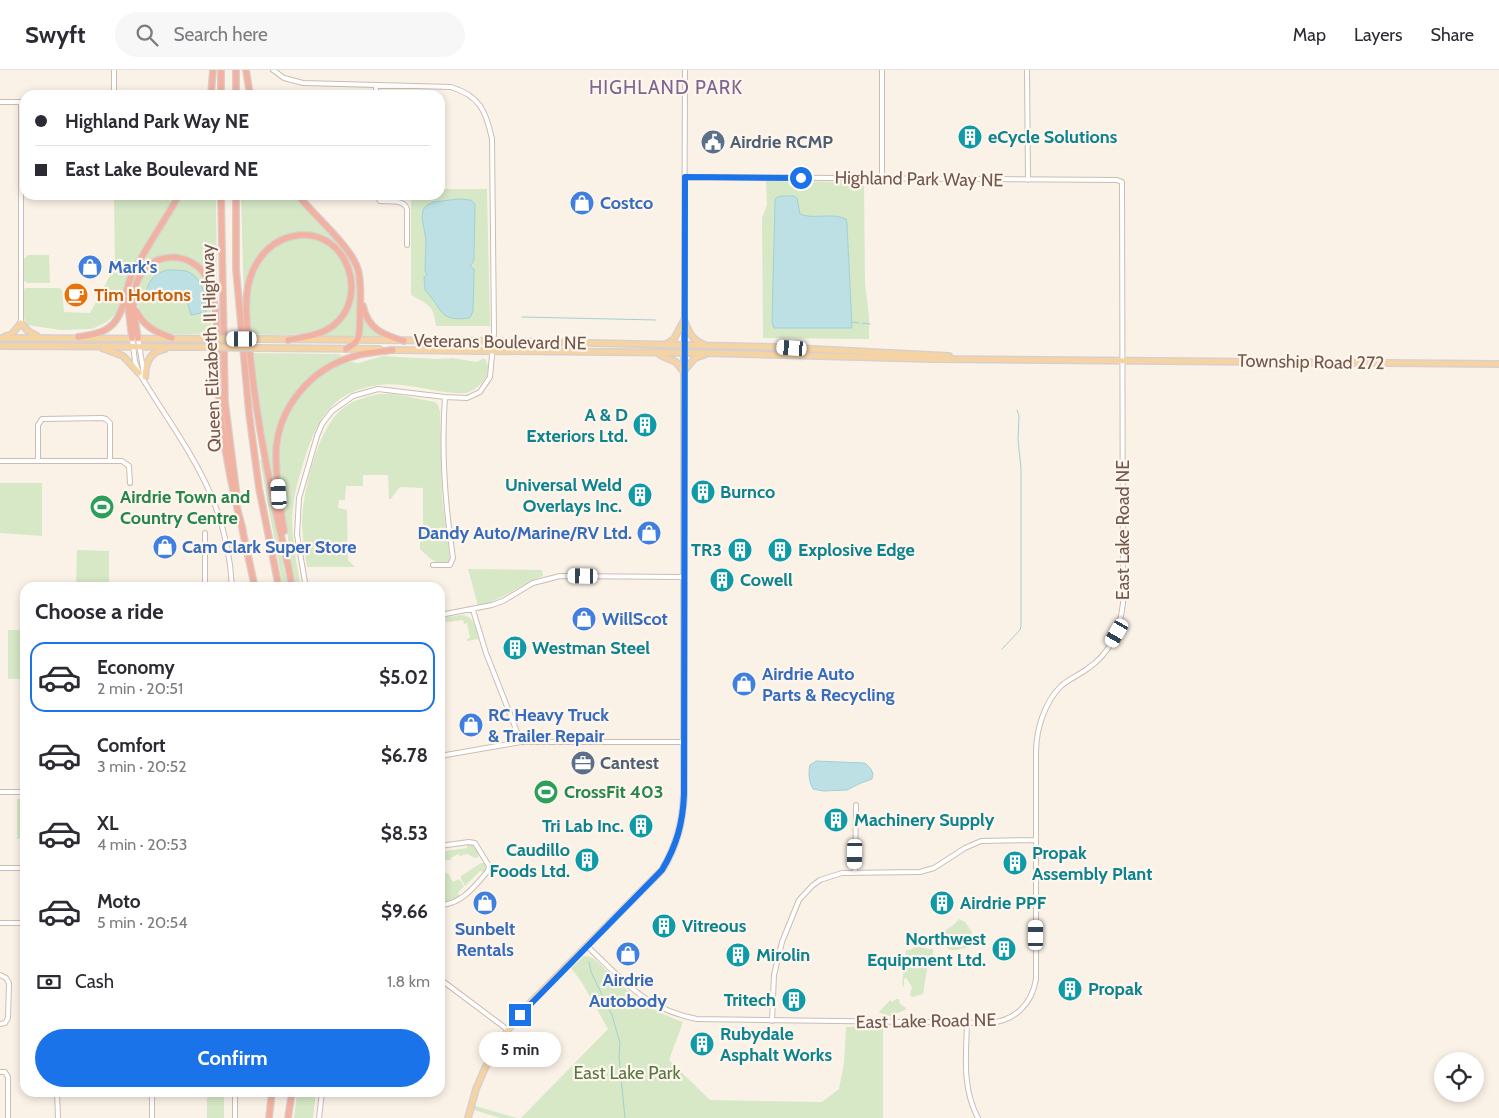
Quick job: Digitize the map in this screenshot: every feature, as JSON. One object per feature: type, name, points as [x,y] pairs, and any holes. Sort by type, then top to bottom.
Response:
[{"type":"highway","points":[[212,90],[213,70]]},
{"type":"highway","points":[[221,70],[221,90]]},
{"type":"highway","points":[[236,70],[236,90]]},
{"type":"highway","points":[[246,70],[249,90]]},
{"type":"highway","points":[[78,337],[96,334],[112,325],[121,311],[131,276],[176,200]]},
{"type":"highway","name":"Queen Elizabeth II Highway","points":[[222,200],[225,402],[230,452],[254,582]]},
{"type":"highway","name":"Queen Elizabeth II Highway","points":[[236,200],[236,269],[249,413],[259,488],[278,582]]},
{"type":"highway","points":[[302,200],[350,254],[358,272],[364,310],[372,326],[387,336],[404,341]]},
{"type":"highway","points":[[288,340],[317,334],[334,325],[348,307],[351,296],[351,276],[344,258],[329,243],[311,236],[290,237],[278,241],[268,249],[259,258],[252,274],[247,296],[248,328],[257,416],[291,582]]},
{"type":"highway","points":[[135,338],[134,292],[144,270],[154,261],[171,257],[186,259],[201,270],[210,282],[214,300],[218,390],[225,452],[232,491],[243,530]]},
{"type":"highway","points":[[346,349],[357,341],[359,335],[360,291]]},
{"type":"highway","points":[[127,292],[135,338]]},
{"type":"highway","points":[[135,309],[142,322],[151,330],[172,338]]},
{"type":"highway","points":[[288,566],[276,454],[278,434],[284,417],[295,398],[306,385],[330,366],[355,356],[393,350]]},
{"type":"highway","points":[[269,1118],[271,1097]]},
{"type":"highway","points":[[288,1118],[291,1097]]},
{"type":"main road","points":[[663,346],[674,339],[684,320]]},
{"type":"main road","points":[[684,320],[691,336],[696,341],[707,346]]},
{"type":"main road","points":[[2,338],[11,335],[21,323],[28,331],[39,337]]},
{"type":"main road","name":"Veterans Boulevard NE","points":[[2,338],[494,341],[774,347],[1000,359]]},
{"type":"main road","points":[[493,351],[498,348],[557,343]]},
{"type":"main road","name":"Veterans Boulevard NE","points":[[0,346],[136,346],[1123,360]]},
{"type":"main road","points":[[94,346],[119,354],[139,373]]},
{"type":"main road","points":[[468,1118],[476,1089],[485,1068],[508,1030],[530,1003],[662,870],[680,832],[683,810],[684,742],[684,346]]},
{"type":"main road","points":[[145,378],[146,366],[150,356],[159,350],[173,347]]},
{"type":"main road","points":[[655,353],[676,362],[684,371]]},
{"type":"main road","points":[[684,371],[696,358],[706,354]]},
{"type":"main road","name":"Township Road 272","points":[[1123,360],[1499,364]]},
{"type":"street","points":[[114,70],[114,90]]},
{"type":"street","points":[[273,70],[284,78],[298,83],[309,84],[451,86],[462,90],[475,99],[487,118],[492,139],[494,341],[490,377],[480,392],[467,398],[445,398],[386,389],[370,390],[345,400],[326,418],[314,442],[301,487],[298,508],[297,535],[305,582]]},
{"type":"street","points":[[684,346],[685,70]]},
{"type":"street","points":[[882,70],[882,179]]},
{"type":"street","points":[[1027,70],[1028,180]]},
{"type":"street","points":[[376,84],[376,90]]},
{"type":"street","points":[[0,102],[20,102]]},
{"type":"street","name":"Highland Park Way NE","points":[[685,177],[1117,180],[1122,182]]},
{"type":"street","name":"East Lake Road NE","points":[[588,946],[637,994],[664,1010],[679,1016],[697,1019],[996,1023],[1010,1018],[1025,1005],[1033,991],[1036,979],[1036,744],[1042,719],[1047,706],[1061,686],[1088,668],[1107,651],[1117,633],[1123,604],[1122,182]]},
{"type":"street","points":[[21,323],[22,200]]},
{"type":"street","points":[[379,200],[402,202],[406,205],[407,245]]},
{"type":"street","points":[[135,338],[139,373],[197,464],[216,506],[226,542],[231,582]]},
{"type":"street","points":[[136,346],[148,389]]},
{"type":"street","points":[[433,565],[450,565],[453,560],[445,494],[443,427],[445,398]]},
{"type":"street","points":[[38,460],[38,425],[42,419],[102,418],[110,423],[110,461]]},
{"type":"street","points":[[0,460],[122,461],[128,464],[130,469],[130,483]]},
{"type":"street","points":[[205,533],[205,582]]},
{"type":"street","points":[[445,614],[473,610],[503,601],[525,587],[541,580],[560,576],[683,577]]},
{"type":"street","points":[[473,610],[486,652],[521,742]]},
{"type":"street","points":[[445,755],[521,742],[684,742]]},
{"type":"street","points":[[0,792],[20,792]]},
{"type":"street","points":[[855,872],[856,805]]},
{"type":"street","points":[[772,1021],[776,965],[795,906],[806,891],[820,880],[842,872],[920,872],[934,868],[965,848],[981,841],[1036,840]]},
{"type":"street","points":[[445,845],[475,843],[489,866],[488,871],[457,902],[445,904]]},
{"type":"street","points":[[0,868],[20,868]]},
{"type":"street","points":[[0,923],[20,923]]},
{"type":"street","points":[[0,976],[8,980],[8,1018],[5,1023],[0,1024]]},
{"type":"street","points":[[445,983],[508,1030]]},
{"type":"street","points":[[967,1023],[967,1087],[973,1109],[978,1118]]},
{"type":"street","points":[[0,1072],[5,1072],[8,1077],[8,1118]]},
{"type":"street","points":[[57,1097],[58,1118]]},
{"type":"street","points":[[152,1097],[152,1118]]},
{"type":"street","points":[[235,1097],[235,1118]]},
{"type":"street","points":[[319,1118],[321,1097]]},
{"type":"green space","points":[[766,181],[864,182],[865,283],[869,316],[869,339],[763,338],[762,218],[767,205]]},
{"type":"green space","points":[[445,189],[487,189],[490,326],[436,326],[434,314],[429,306],[411,295],[411,200],[445,200]]},
{"type":"green space","points":[[114,200],[172,200],[134,263],[116,316],[92,329],[61,330],[27,325],[24,318],[24,289],[60,288],[62,290],[64,312],[90,313],[115,266]]},
{"type":"green space","points":[[178,200],[216,200],[217,294],[203,270],[187,256],[177,254],[166,255],[140,267]]},
{"type":"green space","points":[[241,200],[299,200],[347,253],[351,261],[357,283],[357,327],[352,338],[315,336],[336,325],[345,316],[353,294],[353,272],[345,254],[331,241],[314,234],[296,233],[277,239],[261,252],[250,272],[244,302]]},
{"type":"green space","points":[[295,238],[312,239],[322,242],[333,249],[341,259],[347,271],[349,283],[349,296],[345,308],[337,318],[317,330],[289,335],[250,334],[251,288],[257,267],[262,257],[270,249]]},
{"type":"green space","points":[[28,255],[49,255],[50,283],[27,283],[23,280],[23,260]]},
{"type":"green space","points":[[167,260],[182,262],[193,267],[201,275],[209,295],[211,334],[168,334],[158,330],[142,313],[137,303],[137,286],[141,278],[148,271]]},
{"type":"green space","points":[[362,314],[369,326],[382,338],[361,337]]},
{"type":"green space","points":[[254,353],[339,354],[344,357],[324,366],[303,383],[282,415],[274,487],[260,420]]},
{"type":"green space","points":[[383,356],[452,358],[477,362],[484,358],[488,369],[481,384],[466,393],[444,392],[401,385],[379,385],[362,388],[348,394],[328,411],[313,435],[295,493],[292,523],[300,582],[293,582],[279,462],[281,439],[287,419],[295,403],[307,388],[323,373],[346,361],[358,363]]},
{"type":"green space","points":[[379,394],[394,394],[435,402],[438,405],[440,412],[442,497],[450,561],[445,563],[437,562],[420,549],[420,542],[423,541],[423,488],[401,487],[389,499],[388,475],[363,475],[363,486],[346,486],[345,500],[339,500],[338,508],[347,510],[348,560],[355,567],[307,567],[302,532],[303,509],[313,461],[319,445],[325,431],[341,410],[354,401]]},
{"type":"green space","points":[[260,460],[262,460],[287,582],[282,582]]},
{"type":"green space","points":[[0,483],[42,483],[42,536],[0,533]]},
{"type":"green space","points":[[77,550],[109,551],[109,582],[76,582]]},
{"type":"green space","points":[[468,569],[542,570],[543,576],[487,604],[478,606]]},
{"type":"green space","points":[[462,615],[472,620],[479,639],[467,641],[470,638],[467,623],[464,624],[463,620],[445,621],[446,617]]},
{"type":"green space","points":[[8,630],[20,630],[20,679],[8,679]]},
{"type":"green space","points":[[17,799],[20,799],[20,839],[17,839]]},
{"type":"green space","points":[[467,844],[475,845],[479,852],[478,857],[475,858],[467,854],[460,856],[458,854],[451,858],[451,860],[445,860],[445,851],[467,848]]},
{"type":"green space","points":[[481,863],[486,863],[487,869],[483,872],[480,871],[465,886],[461,876]]},
{"type":"green space","points":[[448,873],[453,882],[459,879],[464,886],[458,893],[460,897],[445,903],[445,874]]},
{"type":"green space","points":[[959,919],[965,922],[972,932],[971,936],[967,937],[969,942],[966,948],[950,950],[946,947],[946,941],[939,938],[932,940],[936,933],[946,930]]},
{"type":"green space","points":[[916,946],[933,949],[933,956],[927,969],[923,994],[912,997],[910,995],[912,987],[906,978],[904,979],[904,987],[902,984],[906,950]]},
{"type":"green space","name":"East Lake Park","points":[[584,956],[596,960],[624,988],[649,1007],[683,1022],[669,1060],[710,1100],[822,1102],[839,1089],[844,1063],[846,1027],[883,1026],[883,1118],[521,1118],[608,1029],[581,981],[571,968]]},
{"type":"green space","points":[[899,999],[900,1004],[906,1008],[905,1010],[890,1016],[879,1012],[890,1000],[892,1002]]},
{"type":"green space","points":[[207,1097],[224,1097],[224,1118],[207,1118]]},
{"type":"green space","points":[[297,1097],[316,1097],[313,1118],[294,1118]]},
{"type":"green space","points":[[475,1106],[517,1118],[500,1118],[474,1110]]},
{"type":"water","points":[[794,196],[797,198],[800,214],[805,216],[834,216],[846,219],[852,328],[774,328],[772,322],[775,202],[776,198]]},
{"type":"water","points":[[458,199],[471,200],[475,204],[474,260],[470,267],[474,269],[473,311],[470,318],[460,319],[452,318],[443,313],[425,290],[424,277],[427,274],[425,271],[426,240],[422,218],[423,210],[433,202]]},
{"type":"water","points":[[166,270],[186,271],[200,282],[206,300],[206,312],[191,315],[187,301],[173,297],[149,296],[147,289],[152,280]]},
{"type":"water","points":[[816,761],[865,763],[871,769],[872,779],[847,790],[823,791],[813,789],[809,768]]},
{"type":"waterway","points":[[522,317],[656,320]]},
{"type":"waterway","points":[[852,322],[859,323]]},
{"type":"waterway","points":[[862,323],[870,324]]},
{"type":"waterway","points":[[1002,649],[1020,630],[1021,626],[1021,469],[1018,439],[1019,416],[1017,410]]},
{"type":"waterway","points":[[589,962],[591,972],[612,1015],[620,1043],[619,1057],[625,1118]]},
{"type":"place","name":"eCycle Solutions","points":[[970,137]]},
{"type":"place","name":"Airdrie RCMP","points":[[713,142]]},
{"type":"place","name":"Costco","points":[[582,203]]},
{"type":"place","name":"Mark's","points":[[90,267]]},
{"type":"place","name":"Tim Hortons","points":[[76,295]]},
{"type":"place","name":"A & D Exteriors Ltd.","points":[[645,425]]},
{"type":"place","name":"Burnco","points":[[703,492]]},
{"type":"place","name":"Universal Weld Overlays Inc.","points":[[640,495]]},
{"type":"place","name":"Airdrie Town and Country Centre","points":[[102,507]]},
{"type":"place","name":"Dandy Auto/Marine/RV Ltd.","points":[[649,533]]},
{"type":"place","name":"Cam Clark Super Store","points":[[165,547]]},
{"type":"place","name":"TR3","points":[[740,550]]},
{"type":"place","name":"Explosive Edge","points":[[780,550]]},
{"type":"place","name":"Cowell","points":[[722,580]]},
{"type":"place","name":"WillScot","points":[[584,619]]},
{"type":"place","name":"Westman Steel","points":[[515,648]]},
{"type":"place","name":"Airdrie Auto Parts & Recycling","points":[[744,684]]},
{"type":"place","name":"RC Heavy Truck & Trailer Repair","points":[[471,725]]},
{"type":"place","name":"Cantest","points":[[583,763]]},
{"type":"place","name":"CrossFit 403","points":[[546,792]]},
{"type":"place","name":"Machinery Supply","points":[[836,820]]},
{"type":"place","name":"Tri Lab Inc.","points":[[641,826]]},
{"type":"place","name":"Caudillo Foods Ltd.","points":[[587,860]]},
{"type":"place","name":"Propak Assembly Plant","points":[[1015,863]]},
{"type":"place","name":"Sunbelt Rentals","points":[[485,903]]},
{"type":"place","name":"Airdrie PPF","points":[[942,903]]},
{"type":"place","name":"Vitreous","points":[[664,926]]},
{"type":"place","name":"Northwest Equipment Ltd.","points":[[1004,949]]},
{"type":"place","name":"Airdrie Autobody","points":[[628,954]]},
{"type":"place","name":"Mirolin","points":[[738,955]]},
{"type":"place","name":"Propak","points":[[1070,989]]},
{"type":"place","name":"Tritech","points":[[794,1000]]},
{"type":"place","name":"Rubydale Asphalt Works","points":[[702,1044]]},
{"type":"district","name":"HIGHLAND PARK","points":[[666,87]]},
{"type":"route","points":[[520,1015],[662,870],[680,832],[684,794],[685,177],[801,178]]}]
